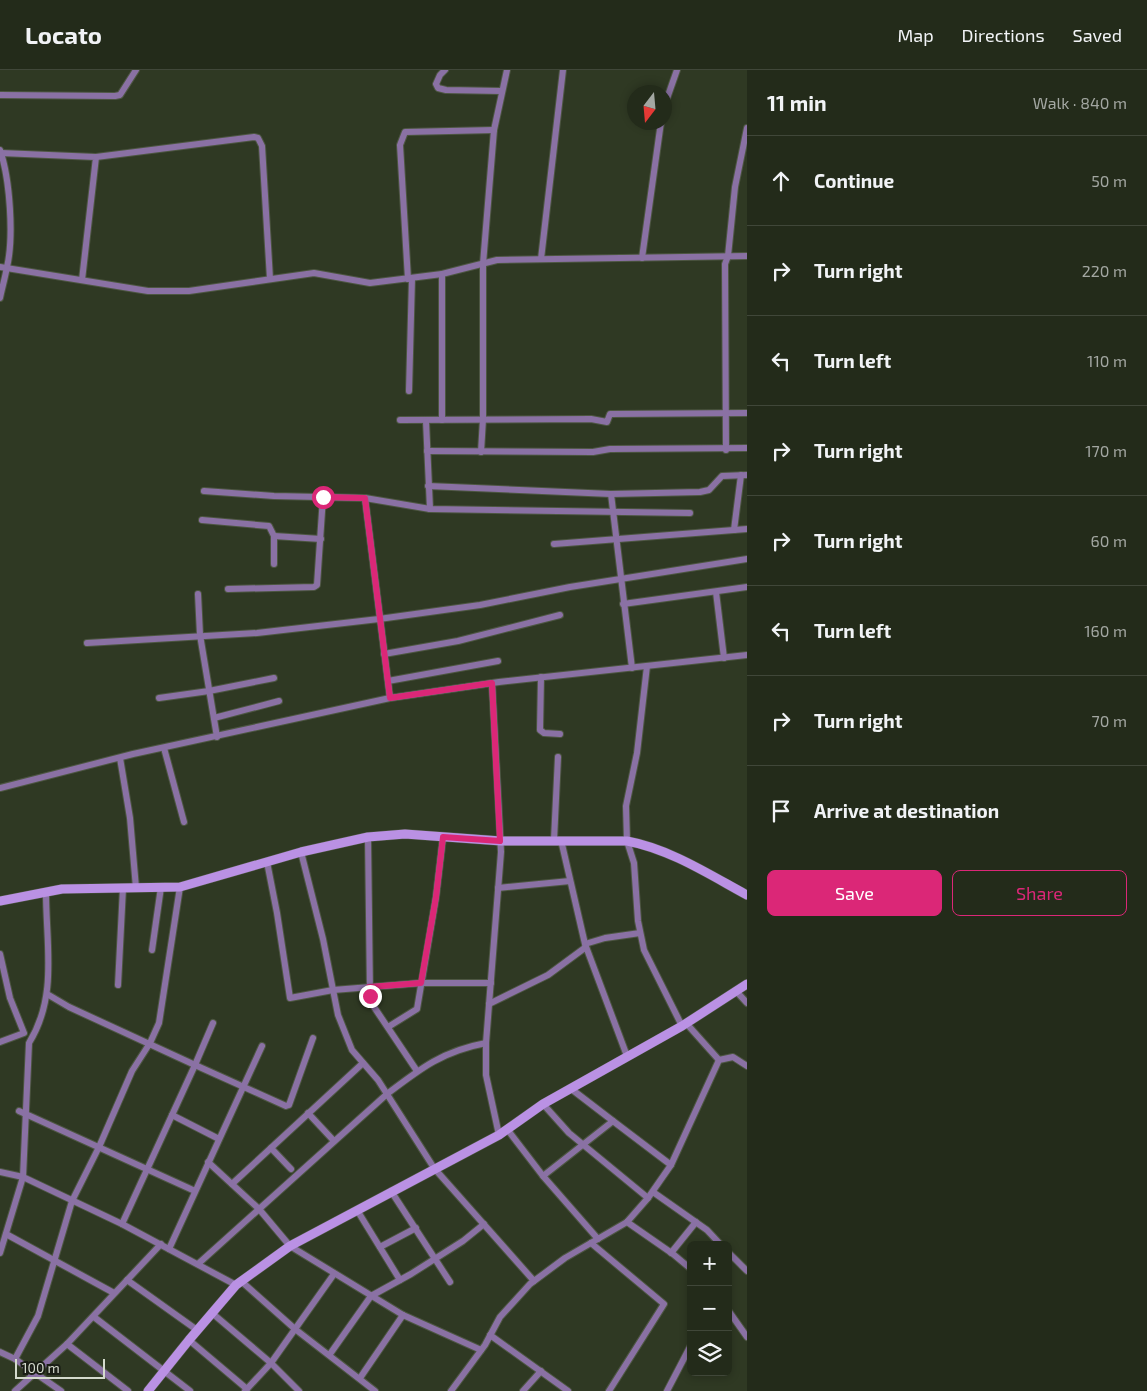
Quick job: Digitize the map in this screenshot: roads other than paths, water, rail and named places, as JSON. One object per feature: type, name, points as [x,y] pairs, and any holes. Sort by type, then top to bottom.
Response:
[{"type":"street","points":[[0,95],[115,96],[120,95],[136,70]]},
{"type":"street","points":[[445,70],[440,74],[436,84],[438,88],[446,90],[502,91]]},
{"type":"street","points":[[481,452],[484,264],[494,130],[507,70]]},
{"type":"street","points":[[540,259],[563,70]]},
{"type":"street","points":[[672,85],[677,70]]},
{"type":"street","points":[[726,450],[725,264],[728,256],[735,187],[747,128]]},
{"type":"street","points":[[408,391],[410,278],[400,145],[402,136],[405,132],[494,130]]},
{"type":"street","points":[[642,258],[660,130]]},
{"type":"street","points":[[0,298],[8,267],[10,244],[6,168],[1,151],[96,158],[258,138],[262,146],[270,279]]},
{"type":"street","points":[[82,280],[96,158]]},
{"type":"street","points":[[0,267],[148,291],[189,291],[314,273],[370,284],[442,274],[497,260],[747,256]]},
{"type":"street","points":[[442,274],[442,420]]},
{"type":"street","points":[[400,420],[591,419],[607,422],[610,414],[747,414]]},
{"type":"street","points":[[426,420],[430,508]]},
{"type":"street","points":[[427,451],[726,450],[747,448]]},
{"type":"street","points":[[428,486],[611,494],[700,492],[709,490],[722,476],[744,475],[734,530]]},
{"type":"street","points":[[204,491],[365,498],[430,508],[690,513]]},
{"type":"street","points":[[611,494],[632,668]]},
{"type":"street","points":[[228,589],[314,587],[318,581],[323,497]]},
{"type":"street","points":[[365,498],[390,698]]},
{"type":"street","points":[[202,520],[270,526],[274,536],[274,564]]},
{"type":"street","points":[[554,544],[747,528]]},
{"type":"street","points":[[274,536],[321,539]]},
{"type":"street","points":[[87,644],[200,635],[257,633],[379,619],[747,559]]},
{"type":"street","points":[[624,604],[747,587]]},
{"type":"street","points":[[716,592],[724,658]]},
{"type":"street","points":[[198,594],[200,635],[217,737]]},
{"type":"street","points":[[384,654],[458,641],[560,615]]},
{"type":"street","points":[[0,788],[120,758],[390,698],[492,683],[747,655]]},
{"type":"street","points":[[388,681],[498,661]]},
{"type":"street","points":[[647,666],[637,753],[626,806],[627,841],[634,863],[640,932],[644,950],[684,1024],[718,1060]]},
{"type":"street","points":[[159,698],[209,691],[274,678]]},
{"type":"street","points":[[541,678],[540,730],[544,733],[560,734]]},
{"type":"street","points":[[492,683],[500,841],[486,1043],[486,1075],[499,1135]]},
{"type":"street","points":[[214,718],[278,701]]},
{"type":"street","points":[[164,748],[184,822]]},
{"type":"street","points":[[558,757],[557,840],[570,881],[586,945],[627,1056]]},
{"type":"street","points":[[120,758],[130,818],[136,888]]},
{"type":"street","points":[[0,901],[46,892],[180,887],[301,852],[368,837],[405,834],[500,841],[627,841],[643,844],[700,869],[747,895]]},
{"type":"street","points":[[368,837],[370,874],[369,987],[372,1004],[417,1071]]},
{"type":"street","points":[[388,1027],[417,1009],[436,897],[443,837]]},
{"type":"street","points":[[301,852],[338,1015],[352,1050],[386,1094],[434,1168],[534,1281]]},
{"type":"street","points":[[267,862],[278,913],[290,998],[333,990],[421,983],[491,983]]},
{"type":"street","points":[[498,888],[570,881]]},
{"type":"street","points":[[152,950],[161,887]]},
{"type":"street","points":[[15,1359],[38,1316],[72,1201],[99,1147],[132,1071],[150,1043],[159,1023],[180,887]]},
{"type":"street","points":[[118,986],[123,888]]},
{"type":"street","points":[[0,1253],[23,1177],[22,1112],[29,1043],[39,1027],[47,994],[46,892]]},
{"type":"street","points":[[489,1004],[548,975],[586,945],[610,937],[640,932]]},
{"type":"street","points":[[0,954],[10,998],[24,1033],[0,1042]]},
{"type":"street","points":[[148,1391],[197,1330],[239,1283],[290,1246],[499,1135],[543,1104],[684,1024],[747,984]]},
{"type":"street","points":[[736,991],[747,1003]]},
{"type":"street","points":[[47,994],[69,1007],[286,1106],[290,1104],[313,1038]]},
{"type":"street","points":[[122,1224],[213,1023]]},
{"type":"street","points":[[198,1264],[386,1094],[417,1071],[449,1052],[486,1043]]},
{"type":"street","points":[[169,1249],[262,1046]]},
{"type":"street","points":[[718,1060],[733,1057],[747,1066]]},
{"type":"street","points":[[451,1391],[481,1350],[500,1317],[534,1281],[565,1258],[627,1222],[651,1195],[671,1165],[718,1060]]},
{"type":"street","points":[[232,1184],[363,1063]]},
{"type":"street","points":[[570,1088],[671,1165]]},
{"type":"street","points":[[543,1104],[569,1133],[584,1145],[651,1195],[696,1222],[717,1241]]},
{"type":"street","points":[[22,1112],[196,1191]]},
{"type":"street","points":[[308,1113],[334,1142]]},
{"type":"street","points":[[172,1116],[220,1139]]},
{"type":"street","points":[[543,1176],[613,1121]]},
{"type":"street","points":[[507,1129],[543,1176],[598,1239]]},
{"type":"street","points":[[271,1148],[291,1169]]},
{"type":"street","points":[[208,1162],[260,1209],[290,1246],[404,1315],[481,1350]]},
{"type":"street","points":[[0,1172],[23,1177],[239,1283],[376,1391]]},
{"type":"street","points":[[391,1191],[450,1282]]},
{"type":"street","points":[[357,1210],[400,1280]]},
{"type":"street","points":[[627,1222],[687,1267]]},
{"type":"street","points":[[671,1253],[696,1222]]},
{"type":"street","points":[[330,1354],[371,1296],[463,1241],[484,1224]]},
{"type":"street","points":[[380,1247],[416,1228]]},
{"type":"street","points":[[6,1234],[114,1293]]},
{"type":"street","points":[[591,1243],[664,1304],[609,1391]]},
{"type":"street","points":[[15,1391],[94,1317],[160,1244]]},
{"type":"street","points":[[732,1259],[747,1271]]},
{"type":"street","points":[[189,1340],[246,1390],[271,1363],[334,1274]]},
{"type":"street","points":[[127,1280],[197,1330]]},
{"type":"street","points":[[212,1314],[271,1363],[299,1391]]},
{"type":"street","points":[[360,1378],[404,1315]]},
{"type":"street","points":[[732,1315],[747,1336]]},
{"type":"street","points":[[94,1317],[190,1391]]},
{"type":"street","points":[[490,1335],[568,1391]]},
{"type":"street","points":[[67,1344],[128,1391]]},
{"type":"street","points":[[0,1352],[15,1359],[61,1391]]},
{"type":"street","points":[[667,1391],[687,1353]]},
{"type":"street","points":[[523,1391],[541,1371]]}]
